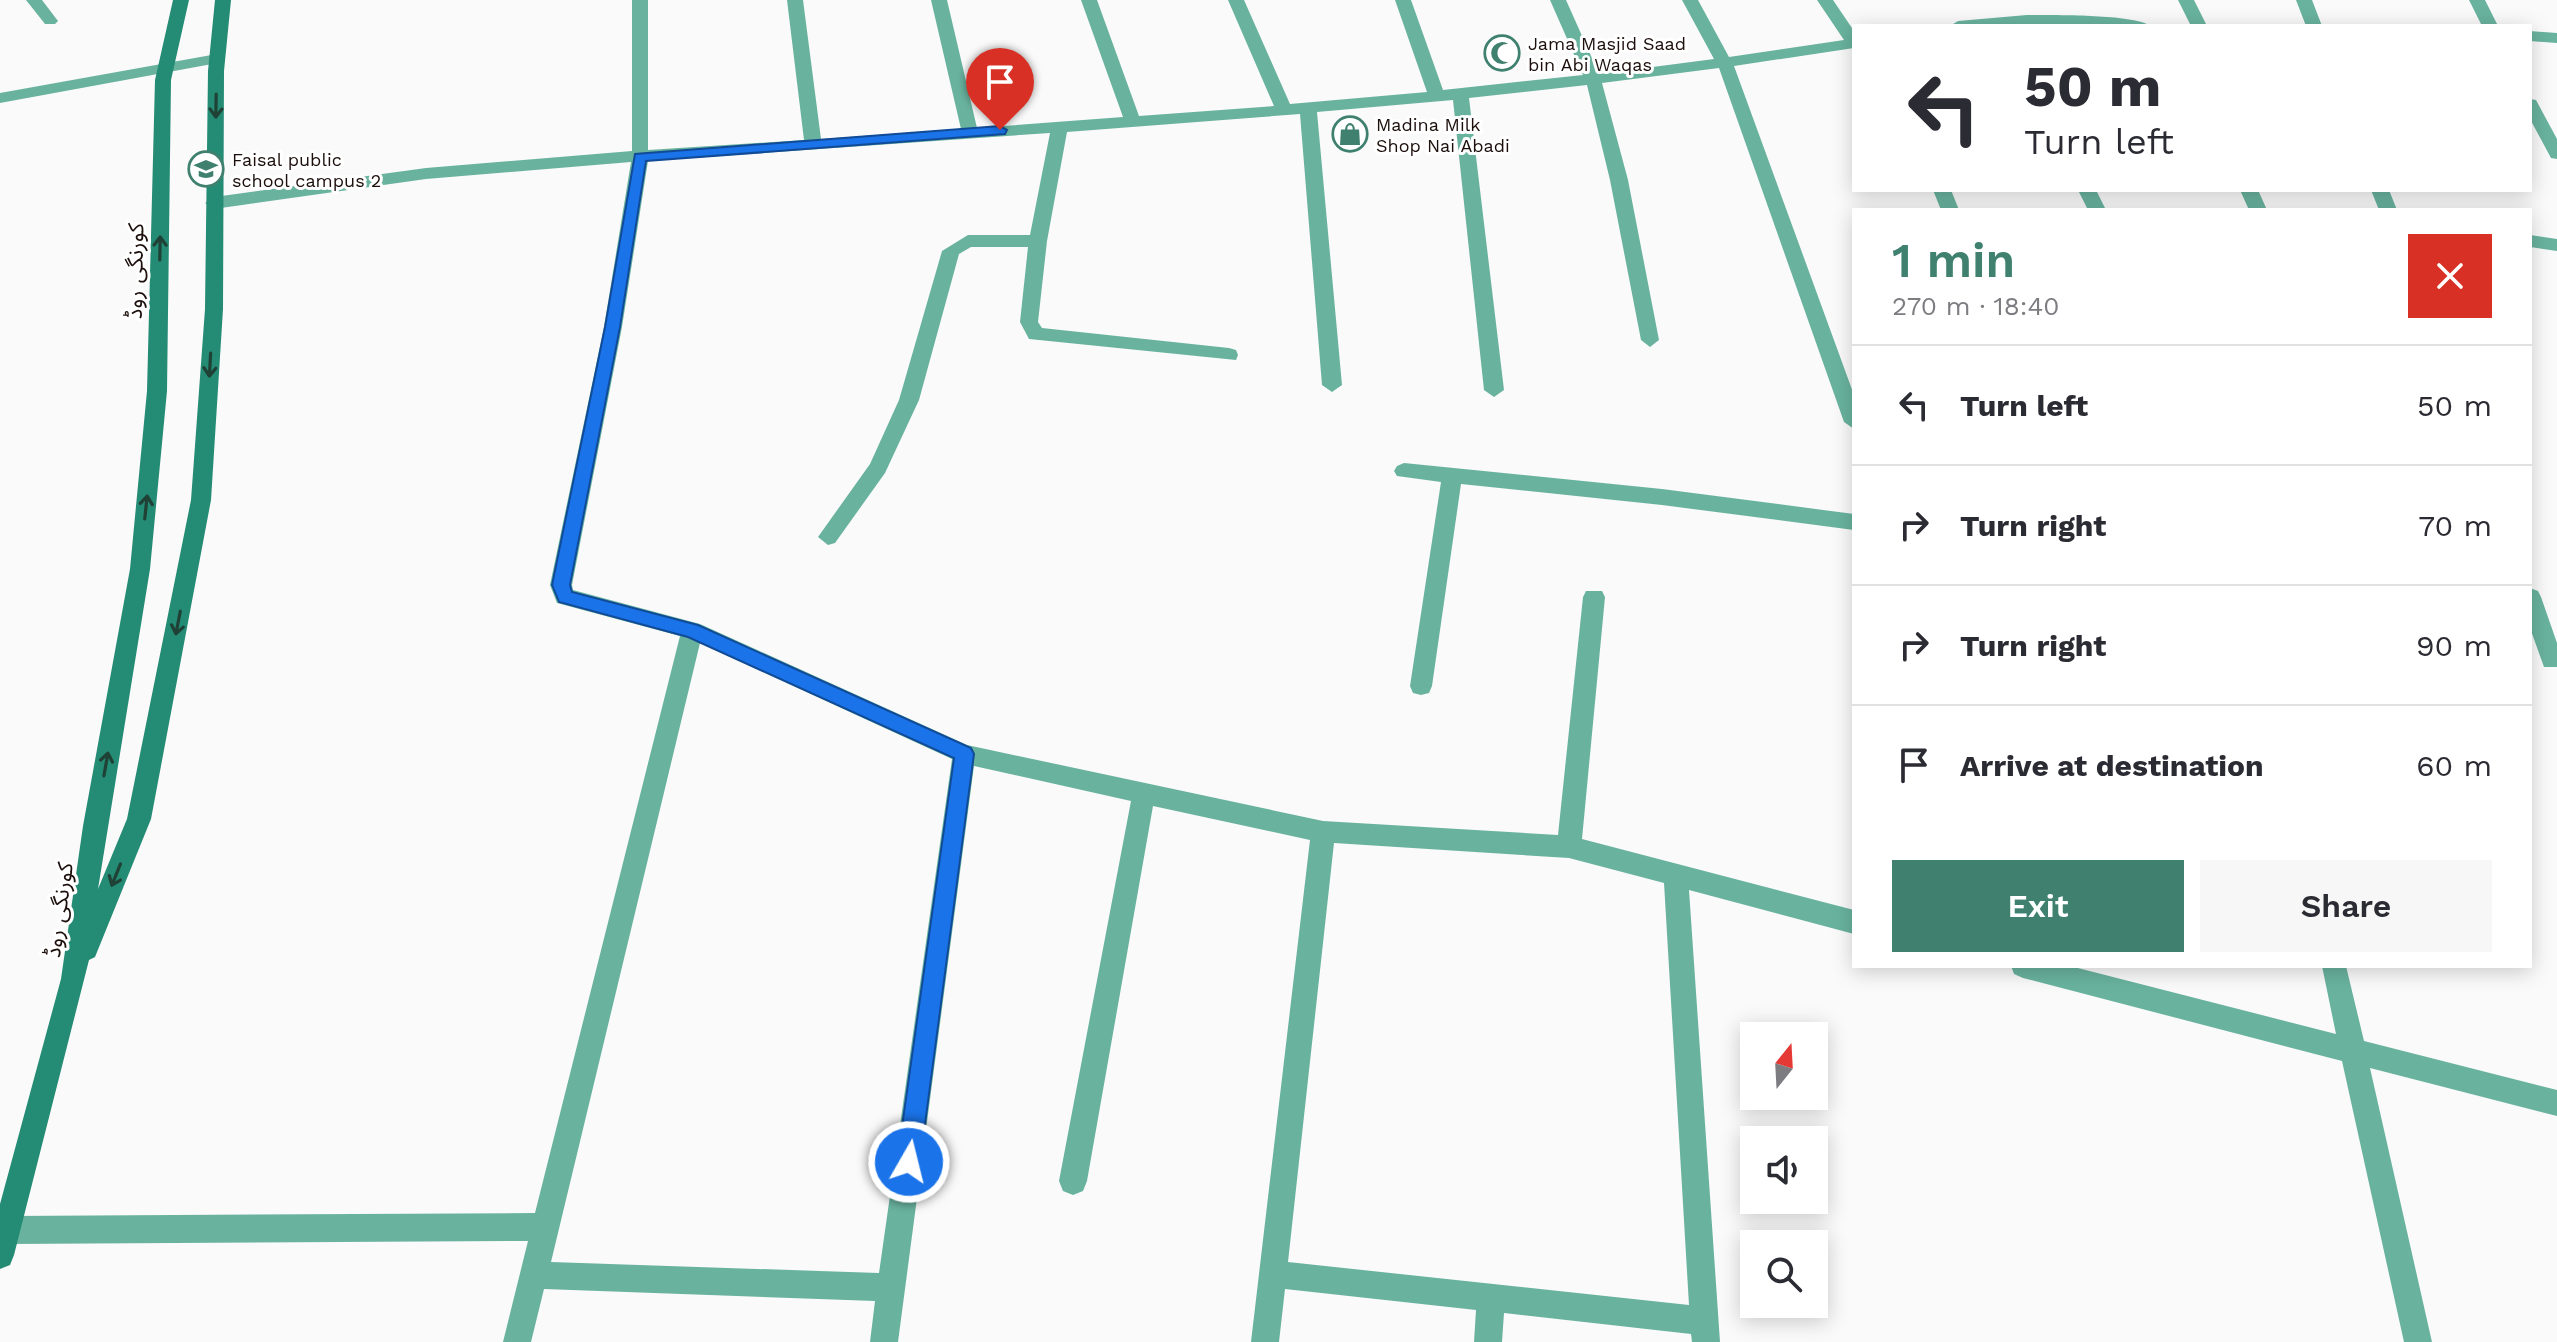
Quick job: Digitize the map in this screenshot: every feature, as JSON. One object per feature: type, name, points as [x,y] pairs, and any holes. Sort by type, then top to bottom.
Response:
[{"type":"main road","name":"کورنگی روڈ","points":[[74,979],[95,826],[143,540],[157,391],[164,73],[181,0]]},
{"type":"main road","name":"کورنگی روڈ","points":[[74,979],[139,819],[201,500],[209,394],[216,65],[223,0]]},
{"type":"main road","points":[[5,1242],[74,979]]},
{"type":"street","points":[[34,0],[50,21]]},
{"type":"street","points":[[640,0],[640,157],[613,327],[561,585],[565,597],[692,630],[964,754],[1323,832],[1569,847],[1852,921]]},
{"type":"street","points":[[795,0],[813,144]]},
{"type":"street","points":[[939,0],[970,133]]},
{"type":"street","points":[[1089,0],[1133,121]]},
{"type":"street","points":[[1236,0],[1283,108]]},
{"type":"street","points":[[1403,0],[1437,96]]},
{"type":"street","points":[[1558,0],[1593,79],[1619,180],[1650,340]]},
{"type":"street","points":[[1690,0],[1725,64],[1852,416]]},
{"type":"street","points":[[1825,0],[1852,40]]},
{"type":"street","points":[[2186,0],[2198,24]]},
{"type":"street","points":[[2304,0],[2313,24]]},
{"type":"street","points":[[2477,0],[2489,24]]},
{"type":"street","points":[[1980,24],[2054,18],[2120,24]]},
{"type":"street","points":[[2532,36],[2557,38]]},
{"type":"street","points":[[214,203],[297,188],[640,157],[1437,96],[1725,64],[1852,43]]},
{"type":"street","points":[[0,98],[216,65]]},
{"type":"street","points":[[0,112],[164,73]]},
{"type":"street","points":[[1460,93],[1494,390]]},
{"type":"street","points":[[1308,106],[1332,385]]},
{"type":"street","points":[[2532,108],[2557,154]]},
{"type":"street","points":[[1060,126],[1038,241],[1029,322],[1036,334],[1229,355]]},
{"type":"street","points":[[828,537],[878,468],[909,400],[951,251],[968,241],[1038,241]]},
{"type":"street","points":[[2532,241],[2557,245]]},
{"type":"street","points":[[1404,471],[1852,522]]},
{"type":"street","points":[[1421,686],[1452,475]]},
{"type":"street","points":[[1569,847],[1594,597]]},
{"type":"street","points":[[2532,605],[2546,659]]},
{"type":"street","points":[[517,1342],[692,630]]},
{"type":"street","points":[[884,1342],[964,754]]},
{"type":"street","points":[[1073,1181],[1144,793]]},
{"type":"street","points":[[1265,1342],[1323,832]]},
{"type":"street","points":[[1272,1274],[1491,1300],[1705,1332],[1676,876]]},
{"type":"street","points":[[2031,968],[2557,1103]]},
{"type":"street","points":[[2334,968],[2418,1342]]},
{"type":"street","points":[[5,1242],[545,1227]]},
{"type":"street","points":[[534,1275],[892,1288]]},
{"type":"street","points":[[1488,1342],[1491,1300]]},
{"type":"place","name":"Jama Masjid Saad bin Abi Waqas","points":[[1502,53]]},
{"type":"place","name":"Madina Milk Shop Nai Abadi","points":[[1350,134]]},
{"type":"place","name":"Faisal public school campus 2","points":[[206,169]]},
{"type":"route","points":[[909,1162],[964,754],[692,630],[565,597],[561,585],[613,327],[640,157],[1000,130]]}]
